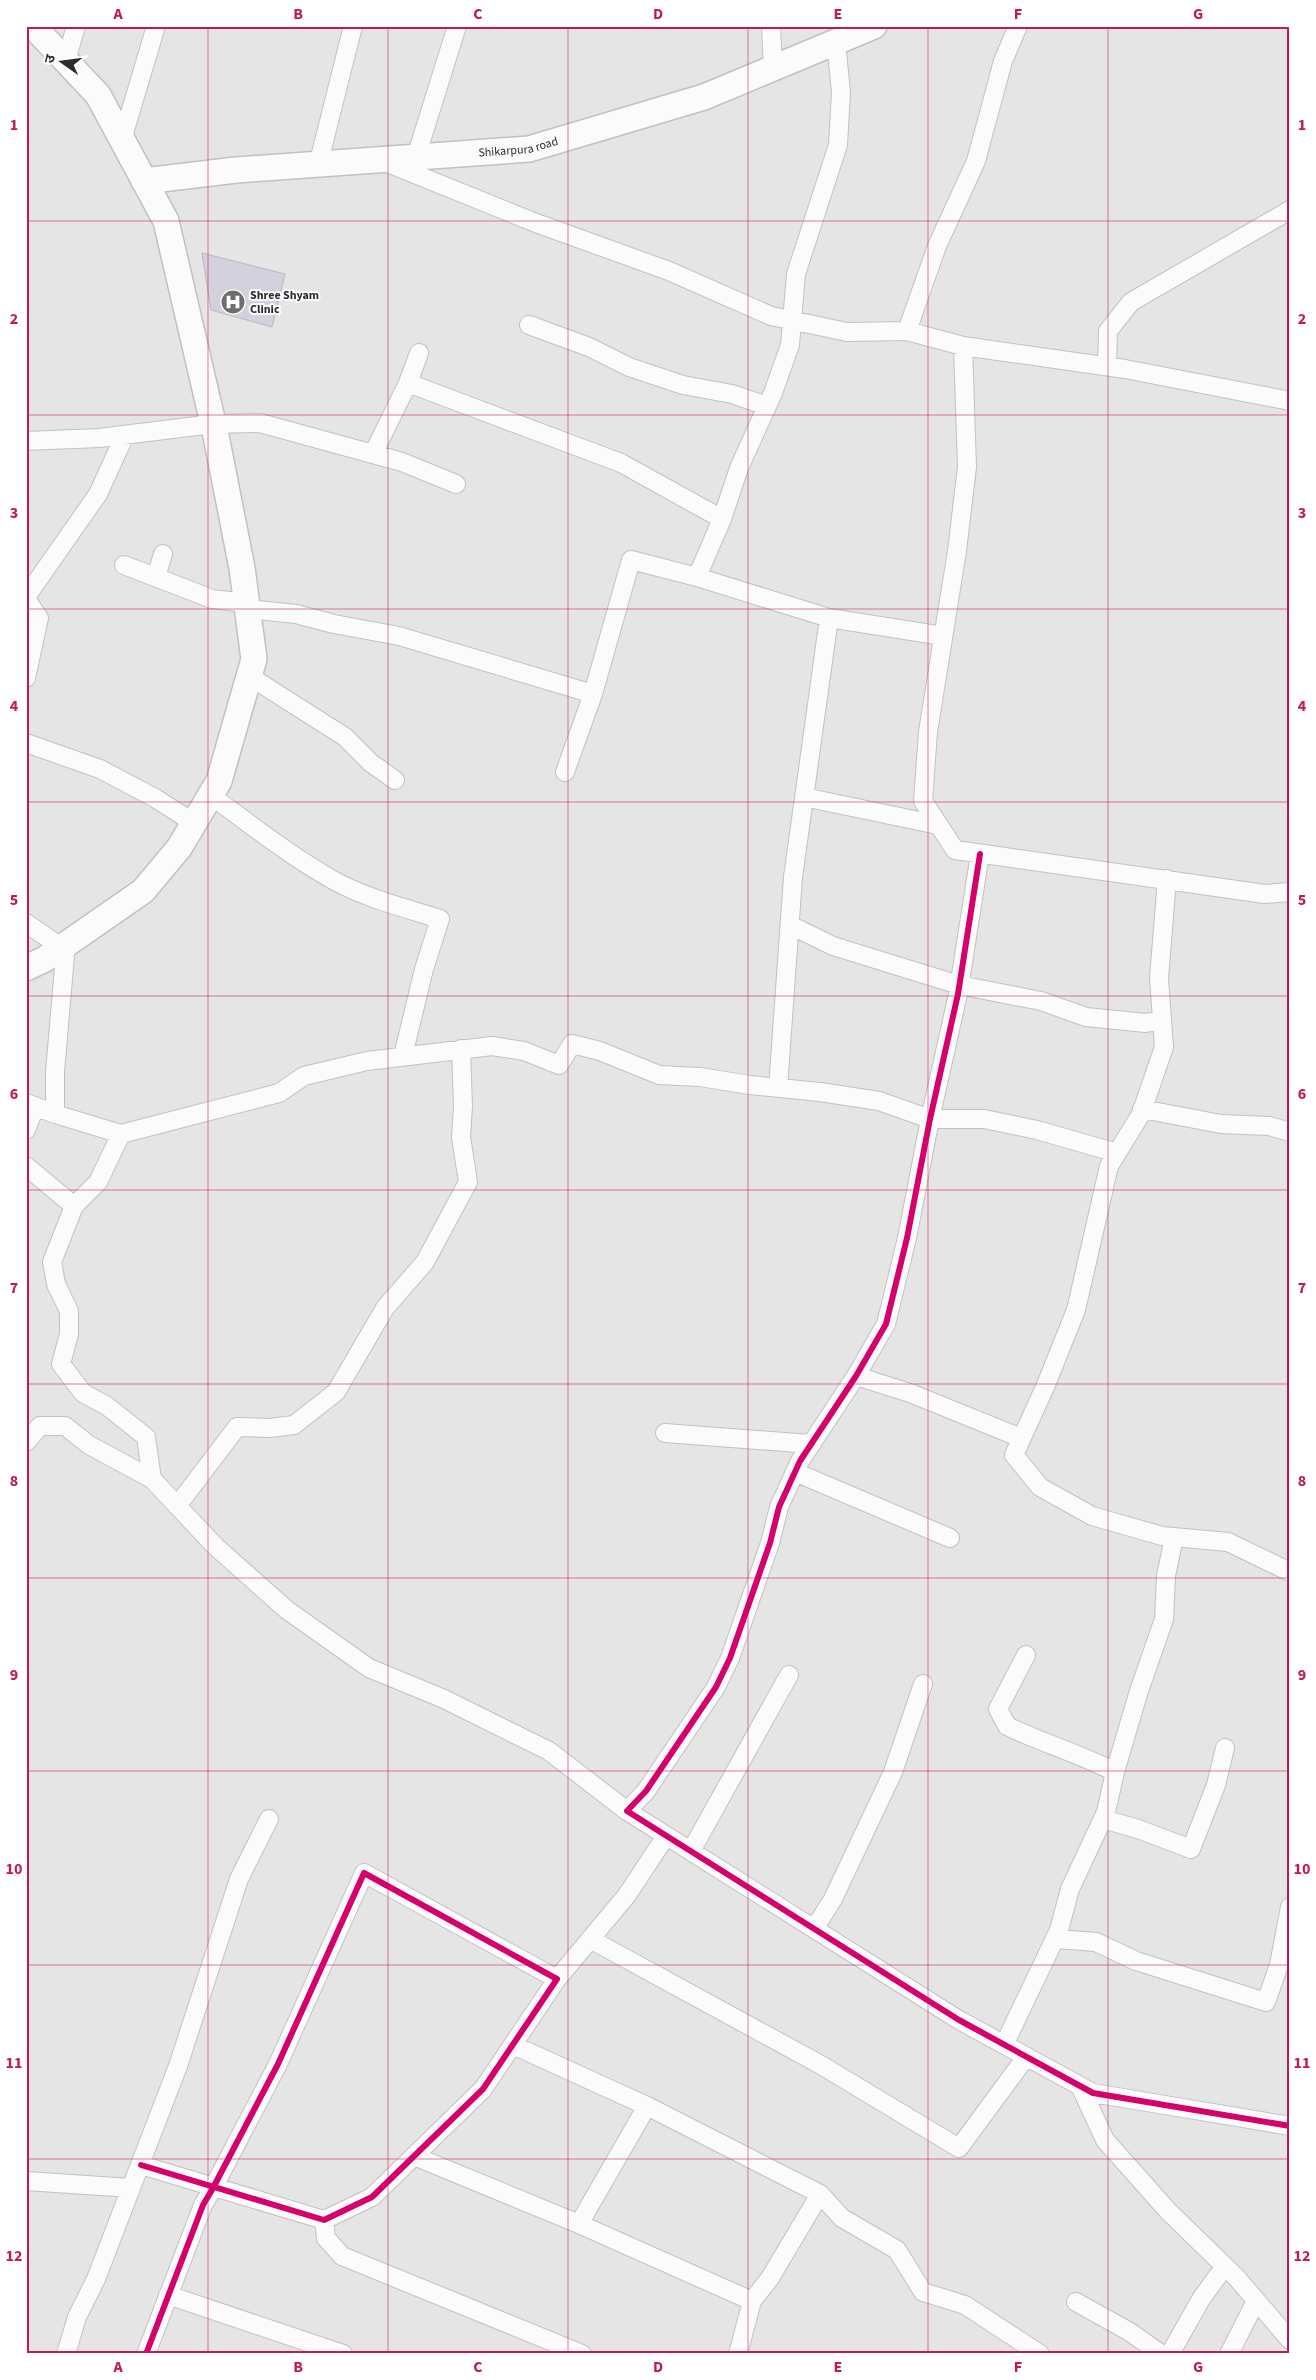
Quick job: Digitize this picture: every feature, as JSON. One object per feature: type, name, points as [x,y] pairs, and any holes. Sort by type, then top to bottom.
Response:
[{"type":"street","points":[[26,968],[64,946],[142,891],[179,848],[218,781],[254,659],[242,568],[213,424],[166,221],[98,95],[33,26]]},
{"type":"street","points":[[66,61],[76,26]]},
{"type":"street","points":[[122,140],[156,26]]},
{"type":"street","points":[[318,164],[353,26]]},
{"type":"street","points":[[416,157],[457,26]]},
{"type":"street","points":[[771,26],[773,68]]},
{"type":"street","name":"Shikarpura road","points":[[144,181],[236,170],[529,149],[704,97],[874,26]]},
{"type":"street","points":[[907,331],[937,246],[976,161],[1003,62],[1018,26]]},
{"type":"street","points":[[697,577],[722,519],[739,468],[767,406],[790,345],[796,274],[838,145],[841,92],[836,42]]},
{"type":"street","points":[[380,160],[536,223],[669,272],[771,316],[846,332],[907,331],[963,346],[1106,366],[1290,401]]},
{"type":"street","points":[[1106,366],[1108,330],[1131,302],[1290,210]]},
{"type":"street","points":[[529,325],[589,346],[629,367],[682,385],[732,394],[767,406]]},
{"type":"street","points":[[963,346],[966,467],[928,732],[923,801],[955,850],[1265,894],[1290,892]]},
{"type":"street","points":[[373,454],[408,383],[419,352]]},
{"type":"street","points":[[408,383],[621,463],[722,519]]},
{"type":"street","points":[[26,441],[125,435],[213,424],[260,423],[402,462],[456,484]]},
{"type":"street","points":[[26,678],[39,618],[26,598],[98,494],[125,435]]},
{"type":"street","points":[[156,577],[163,554]]},
{"type":"street","points":[[565,772],[593,694],[631,560],[697,577],[829,618],[943,636]]},
{"type":"street","points":[[124,564],[212,599],[296,614],[334,624],[399,636],[593,694]]},
{"type":"street","points":[[778,1088],[793,877],[829,618]]},
{"type":"street","points":[[249,676],[345,737],[371,763],[395,780]]},
{"type":"street","points":[[26,743],[100,769],[155,798],[194,823]]},
{"type":"street","points":[[210,795],[253,827],[334,880],[386,902],[440,919],[424,970],[403,1056]]},
{"type":"street","points":[[804,797],[938,825]]},
{"type":"street","points":[[627,1811],[646,1791],[716,1687],[726,1666],[770,1543],[779,1507],[795,1472],[811,1444],[856,1376],[886,1324],[907,1238],[959,985],[980,854]]},
{"type":"street","points":[[1167,879],[1159,978],[1164,1048],[1142,1109],[1109,1166],[1076,1310],[1014,1454],[1040,1487],[1092,1516],[1162,1536],[1228,1542],[1290,1572]]},
{"type":"street","points":[[26,923],[64,946]]},
{"type":"street","points":[[790,925],[833,946],[959,985],[1041,1001],[1086,1018],[1146,1023],[1162,1020]]},
{"type":"street","points":[[55,1114],[55,1072],[64,946]]},
{"type":"street","points":[[26,1130],[31,1104],[55,1114],[121,1134],[279,1093],[304,1076],[367,1061],[492,1046],[524,1051],[559,1065],[572,1044],[600,1050],[659,1075],[700,1077],[878,1101],[930,1119],[984,1119],[1037,1130],[1117,1153]]},
{"type":"street","points":[[177,1506],[237,1427],[269,1428],[294,1425],[336,1392],[386,1308],[425,1262],[468,1182],[461,1137],[463,1106],[461,1049]]},
{"type":"street","points":[[1142,1109],[1221,1124],[1269,1126],[1290,1132]]},
{"type":"street","points":[[121,1134],[98,1182],[74,1206],[52,1262],[56,1284],[69,1311],[70,1334],[61,1364],[83,1393],[107,1406],[146,1437],[152,1479]]},
{"type":"street","points":[[26,1166],[74,1206]]},
{"type":"street","points":[[856,1376],[910,1393],[1021,1438]]},
{"type":"street","points":[[26,1442],[40,1426],[65,1426],[89,1445],[152,1479],[215,1546],[287,1610],[370,1668],[444,1699],[549,1751],[627,1811],[959,2020],[1004,2045],[1093,2093],[1290,2126]]},
{"type":"street","points":[[665,1433],[811,1444]]},
{"type":"street","points":[[795,1472],[950,1538]]},
{"type":"street","points":[[1004,2045],[1056,1939],[1070,1889],[1103,1819],[1138,1694],[1164,1619],[1166,1576],[1174,1537]]},
{"type":"street","points":[[1026,1655],[998,1709],[1006,1726],[1044,1743],[1084,1756],[1115,1772]]},
{"type":"street","points":[[690,1851],[789,1675]]},
{"type":"street","points":[[814,1929],[833,1899],[893,1772],[922,1684]]},
{"type":"street","points":[[1103,1819],[1138,1828],[1191,1849],[1216,1785],[1225,1748]]},
{"type":"street","points":[[66,2354],[77,2318],[96,2278],[178,2066],[239,1879],[269,1819]]},
{"type":"street","points":[[140,2165],[324,2220],[372,2197],[483,2089],[557,1979],[627,1895],[666,1836]]},
{"type":"street","points":[[146,2354],[203,2205],[278,2064],[364,1874],[557,1979]]},
{"type":"street","points":[[1056,1939],[1096,1942],[1136,1961],[1266,2002],[1279,1965],[1290,1906]]},
{"type":"street","points":[[590,1939],[821,2065],[959,2148],[1026,2056]]},
{"type":"street","points":[[513,2045],[647,2106],[820,2194],[842,2218],[896,2250],[923,2292],[965,2305],[1040,2354]]},
{"type":"street","points":[[1080,2086],[1105,2140],[1168,2211],[1224,2266],[1290,2340]]},
{"type":"street","points":[[579,2224],[647,2106]]},
{"type":"street","points":[[414,2156],[579,2224],[752,2302]]},
{"type":"street","points":[[26,2181],[131,2188]]},
{"type":"street","points":[[738,2354],[752,2302],[770,2278],[820,2194]]},
{"type":"street","points":[[324,2220],[326,2238],[342,2256],[582,2354]]},
{"type":"street","points":[[1170,2354],[1201,2299],[1224,2266]]},
{"type":"street","points":[[168,2295],[343,2354]]},
{"type":"street","points":[[1229,2354],[1256,2301]]},
{"type":"street","points":[[1076,2302],[1130,2332],[1161,2354]]},
{"type":"building","points":[[202,253],[285,274],[272,327],[211,310]]},
{"type":"cycle path","points":[[980,854],[958,994],[930,1119],[907,1238],[886,1324],[856,1376],[800,1461],[779,1507],[770,1543],[730,1658],[716,1687],[646,1791],[627,1811],[959,2020],[1093,2093],[1290,2126]]},
{"type":"cycle path","points":[[141,2165],[324,2220],[372,2197],[483,2089],[557,1979],[364,1873],[278,2064],[213,2188],[203,2205],[146,2354]]},
{"type":"place","name":"Shree Shyam Clinic","points":[[233,302]]}]
